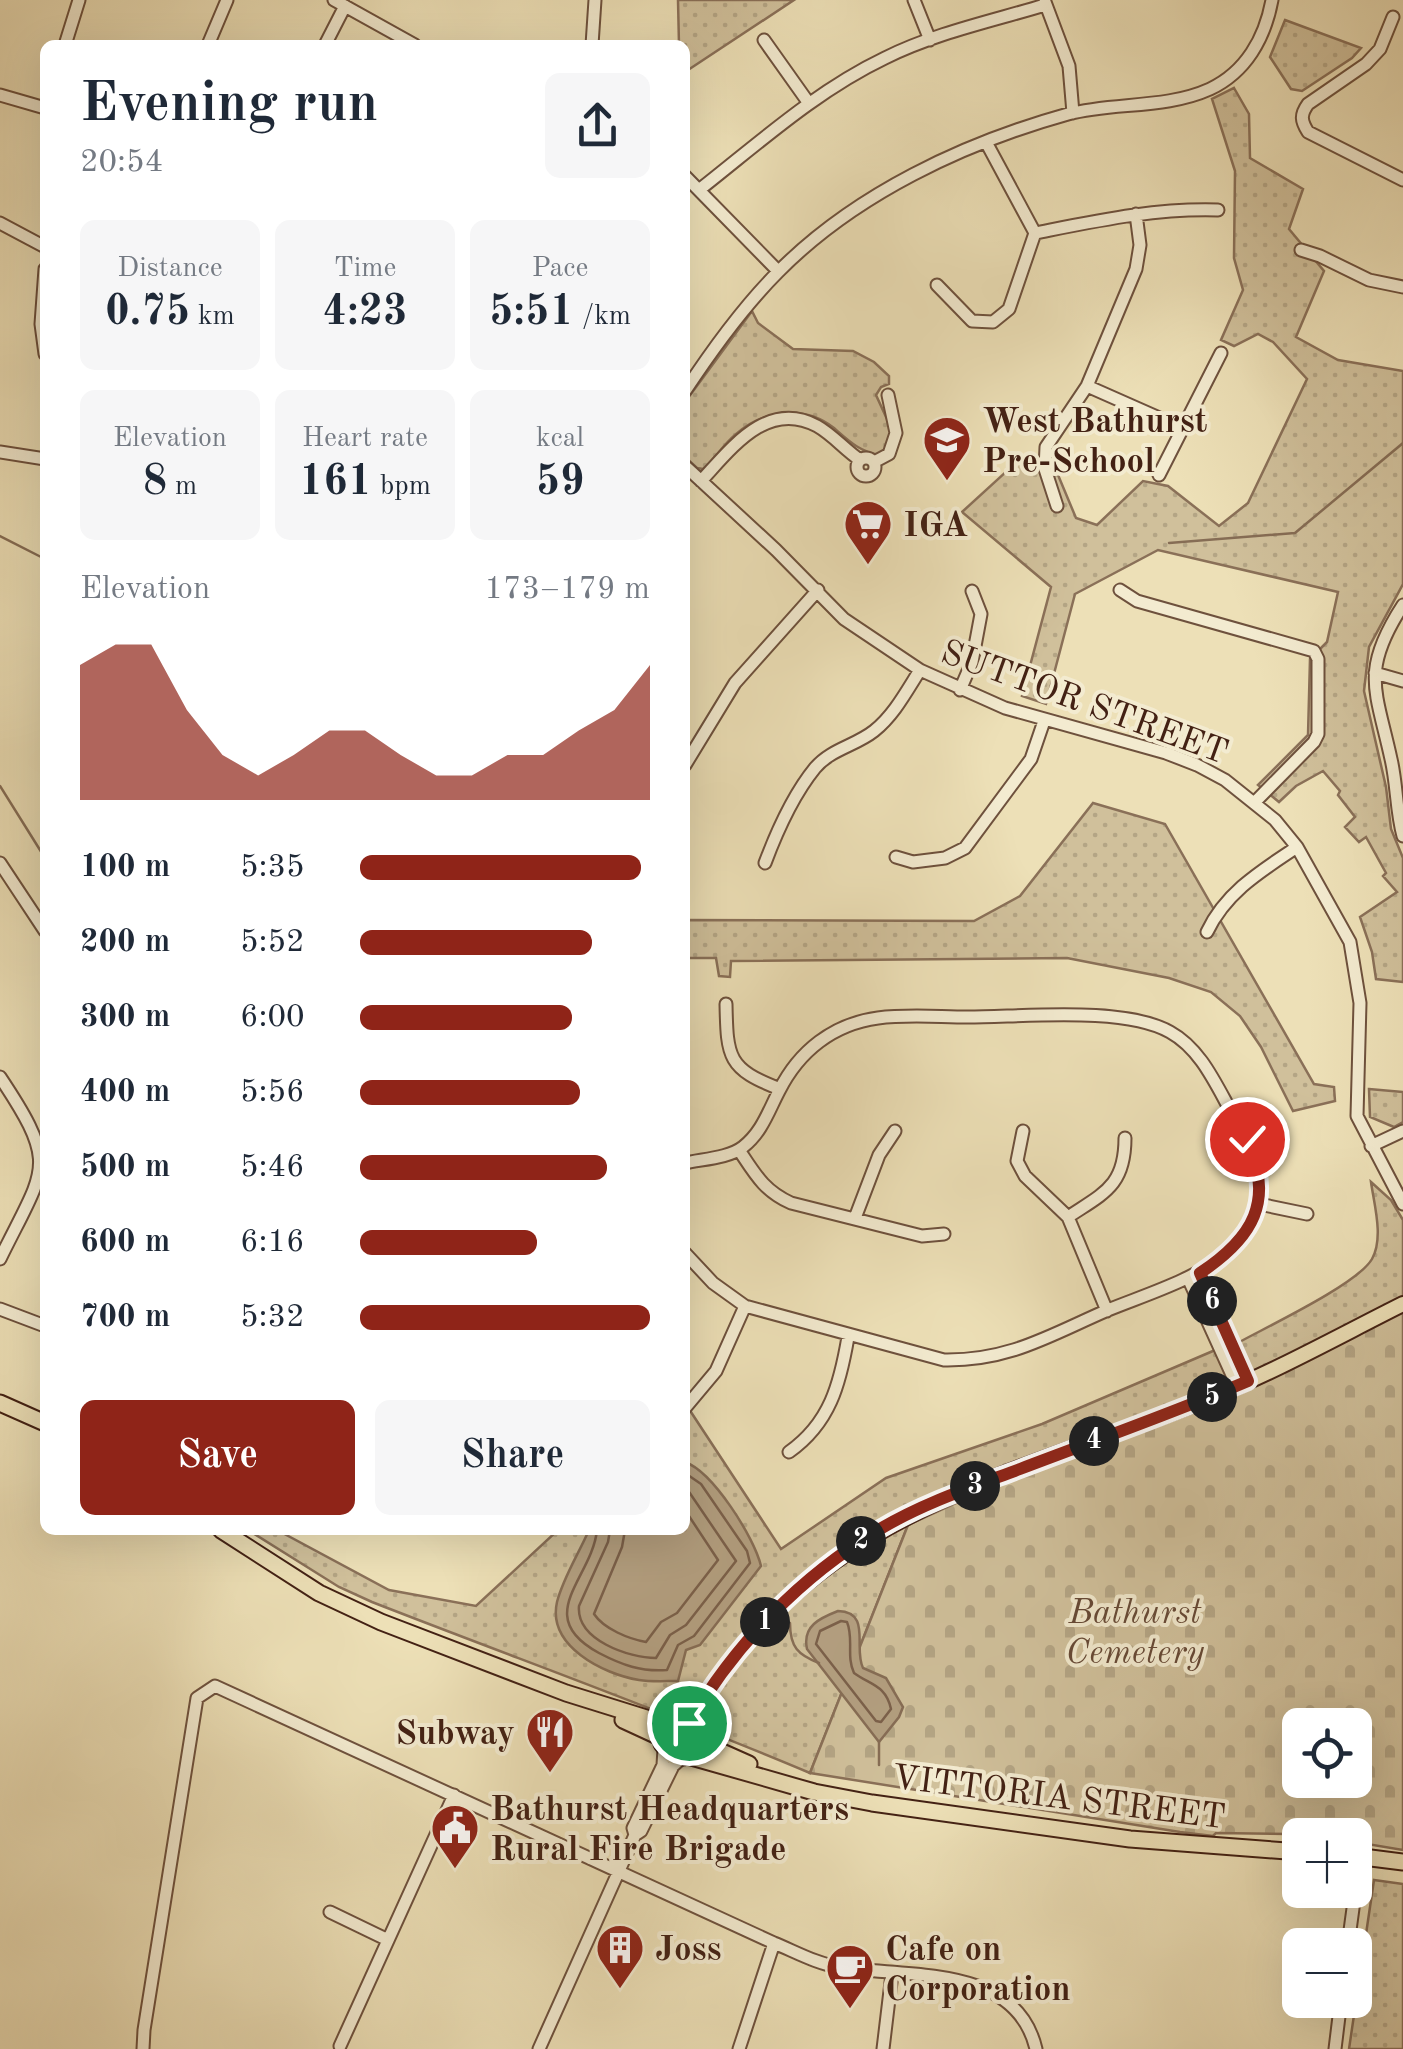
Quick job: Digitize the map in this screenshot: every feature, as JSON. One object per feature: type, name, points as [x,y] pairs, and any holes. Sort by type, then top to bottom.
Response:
[{"type":"highway","points":[[0,1402],[40,1421]]},
{"type":"highway","points":[[230,1535],[319,1594],[346,1607],[566,1693],[694,1730],[696,1748],[686,1757],[672,1756],[663,1743],[566,1693]]},
{"type":"highway","points":[[663,1743],[671,1724]]},
{"type":"highway","name":"VITTORIA STREET","points":[[694,1730],[713,1748],[753,1766],[756,1773]]},
{"type":"highway","name":"VITTORIA STREET","points":[[686,1757],[703,1758],[814,1792],[877,1804],[1130,1839],[1282,1851]]},
{"type":"highway","points":[[1372,1858],[1403,1862]]},
{"type":"main road","points":[[694,1730],[722,1671],[774,1612],[825,1567],[881,1528],[940,1499],[1242,1383],[1403,1304]]},
{"type":"street","points":[[67,40],[79,0]]},
{"type":"street","points":[[210,40],[227,0]]},
{"type":"street","points":[[592,40],[596,0]]},
{"type":"street","points":[[914,0],[930,40]]},
{"type":"street","points":[[690,384],[712,351],[778,271],[851,213],[949,154],[1073,113],[1210,89],[1249,58],[1268,20],[1272,0]]},
{"type":"street","points":[[326,40],[340,3],[406,40]]},
{"type":"street","points":[[699,190],[808,102],[884,58],[1045,3],[1070,66],[1073,113]]},
{"type":"street","points":[[1393,16],[1380,49],[1366,64],[1308,104],[1302,112],[1302,122],[1308,132],[1403,180]]},
{"type":"street","points":[[764,40],[808,102]]},
{"type":"street","points":[[0,94],[40,106]]},
{"type":"street","points":[[938,285],[972,321],[993,322],[1009,309],[1035,233],[986,142]]},
{"type":"street","points":[[690,181],[778,271]]},
{"type":"street","points":[[1035,233],[1136,214],[1218,210]]},
{"type":"street","points":[[1057,506],[1045,469],[1046,447],[1088,386],[1136,269],[1140,246],[1136,214]]},
{"type":"street","points":[[0,223],[40,244]]},
{"type":"street","points":[[1300,250],[1369,280],[1403,287]]},
{"type":"street","points":[[1159,475],[1220,353]]},
{"type":"street","points":[[1088,386],[1182,428]]},
{"type":"street","points":[[701,481],[753,430],[785,418],[816,425],[860,460],[868,458],[874,462],[889,454],[896,433],[888,395]]},
{"type":"street","points":[[0,452],[40,457]]},
{"type":"street","name":"SUTTOR STREET","points":[[690,471],[844,619],[920,670],[960,690],[1044,721],[1181,760],[1225,780],[1255,802],[1297,847],[1339,918],[1354,958],[1360,1022],[1357,1116],[1403,1204]]},
{"type":"street","points":[[690,752],[735,683],[818,590]]},
{"type":"street","points":[[1120,590],[1138,600],[1314,651],[1318,659],[1318,734],[1255,802]]},
{"type":"street","points":[[960,690],[972,662],[982,614],[972,591]]},
{"type":"street","points":[[1403,606],[1382,641],[1375,672],[1375,699],[1400,798],[1403,836]]},
{"type":"street","points":[[765,863],[778,829],[815,768],[837,749],[872,733],[895,710],[920,670]]},
{"type":"street","points":[[1375,672],[1403,681]]},
{"type":"street","points":[[896,858],[912,862],[945,858],[964,848],[1031,759],[1044,721]]},
{"type":"street","points":[[1207,932],[1224,903],[1258,872],[1297,847]]},
{"type":"street","points":[[0,863],[40,924]]},
{"type":"street","points":[[726,1004],[732,1062],[750,1078],[780,1089]]},
{"type":"street","points":[[690,1163],[739,1150],[760,1130],[795,1063],[814,1044],[840,1028],[882,1017],[1101,1017],[1144,1022],[1170,1032],[1194,1050],[1256,1158],[1259,1204],[1239,1242],[1194,1276],[1005,1355],[970,1360],[944,1360],[745,1306],[713,1283],[690,1258]]},
{"type":"street","points":[[0,1076],[32,1124],[40,1157]]},
{"type":"street","points":[[1022,1131],[1018,1161],[1025,1176],[1068,1218],[1107,1311]]},
{"type":"street","points":[[1371,1146],[1403,1131]]},
{"type":"street","points":[[855,1218],[879,1155],[895,1132]]},
{"type":"street","points":[[1068,1218],[1107,1191],[1121,1174],[1125,1138]]},
{"type":"street","points":[[739,1150],[762,1186],[791,1204],[922,1236],[944,1234]]},
{"type":"street","points":[[0,1259],[40,1170]]},
{"type":"street","points":[[1259,1204],[1307,1214]]},
{"type":"street","points":[[1194,1276],[1242,1383]]},
{"type":"street","points":[[690,1402],[716,1371],[745,1306]]},
{"type":"street","points":[[0,1309],[40,1324]]},
{"type":"street","points":[[790,1452],[808,1439],[829,1409],[840,1381],[848,1336]]},
{"type":"street","points":[[214,1686],[215,1671]]},
{"type":"street","points":[[214,1686],[774,1943],[833,1966],[969,1981],[991,1990],[1014,2006],[1032,2033],[1036,2049]]},
{"type":"street","points":[[144,2049],[196,1698],[214,1686]]},
{"type":"street","points":[[635,1836],[633,1828],[662,1765],[663,1743]]},
{"type":"street","points":[[539,2049],[635,1836],[642,1831],[674,1766],[686,1757]]},
{"type":"street","points":[[340,2046],[454,1795]]},
{"type":"street","points":[[330,1912],[388,1940]]},
{"type":"street","points":[[739,2049],[774,1943]]},
{"type":"street","points":[[882,2049],[892,1974]]},
{"type":"street","points":[[1334,2049],[1338,2018]]},
{"type":"green space","points":[[678,0],[794,0],[690,69],[690,40],[679,40]]},
{"type":"green space","points":[[1285,20],[1361,48],[1302,91],[1291,89],[1270,57]]},
{"type":"green space","points":[[1234,88],[1249,114],[1250,158],[1303,189],[1289,229],[1324,271],[1296,337],[1338,360],[1403,371],[1403,584],[1369,647],[1364,691],[1386,787],[1391,829],[1403,858],[1403,982],[1376,979],[1360,917],[1397,892],[1383,876],[1386,873],[1366,837],[1359,842],[1345,827],[1355,817],[1338,795],[1340,791],[1323,771],[1296,786],[1279,802],[1258,785],[1308,735],[1310,659],[1327,642],[1338,592],[1158,550],[1075,594],[1046,704],[1022,696],[1051,587],[962,512],[1019,460],[1053,463],[1076,518],[1097,525],[1143,481],[1168,486],[1219,526],[1248,503],[1307,379],[1273,342],[1258,334],[1234,346],[1221,340],[1243,290],[1234,258],[1235,171],[1212,99]]},
{"type":"green space","points":[[752,311],[758,323],[793,349],[853,351],[889,376],[889,384],[876,395],[892,430],[889,449],[880,455],[866,451],[822,420],[783,413],[746,427],[703,469],[697,468],[690,462],[690,395]]},
{"type":"green space","points":[[1093,803],[1165,824],[1314,1084],[1334,1087],[1335,1101],[1293,1111],[1261,1047],[1240,1016],[1211,992],[1169,978],[1067,958],[731,961],[730,977],[719,976],[716,958],[690,958],[690,920],[974,921],[1020,896]]},
{"type":"green space","points":[[1369,1089],[1403,1092],[1403,1122],[1394,1127],[1370,1117]]},
{"type":"green space","points":[[1371,1182],[1391,1200],[1403,1220],[1403,1304],[1248,1381],[1232,1346],[1329,1293],[1363,1270],[1372,1259],[1378,1231]]},
{"type":"green space","name":"Bathurst Cemetery","points":[[1403,1304],[1403,1850],[1372,1845],[1372,1818],[1282,1818],[1282,1834],[1213,1836],[810,1773],[908,1525],[1083,1445],[1207,1399]]},
{"type":"green space","points":[[1220,1348],[1237,1386],[908,1525],[810,1773],[372,1602],[339,1587],[256,1535],[286,1535],[389,1590],[476,1606],[553,1535],[690,1535],[690,1411],[781,1549],[886,1478],[1042,1424]]},
{"type":"green space","points":[[1374,1880],[1403,1884],[1403,2049],[1349,2049],[1354,2018],[1372,2018],[1372,1928],[1367,1928]]},
{"type":"water","points":[[690,1465],[708,1478],[731,1507],[761,1566],[700,1645],[686,1650],[678,1681],[625,1677],[595,1664],[569,1644],[556,1618],[567,1575],[587,1535],[690,1535]]},
{"type":"water","points":[[838,1611],[848,1613],[858,1624],[863,1668],[886,1678],[903,1707],[879,1742],[807,1649],[810,1629]]},
{"type":"waterway","points":[[1169,543],[1295,533],[1403,443]]},
{"type":"waterway","points":[[0,536],[40,556]]},
{"type":"waterway","points":[[0,786],[40,850]]},
{"type":"waterway","points":[[790,1623],[797,1649],[819,1663]]},
{"type":"waterway","points":[[879,1742],[879,1765]]},
{"type":"place","name":"West Bathurst Pre-School","points":[[947,482]]},
{"type":"place","name":"IGA","points":[[868,566]]},
{"type":"place","name":"Subway","points":[[550,1774]]},
{"type":"place","name":"Bathurst Headquarters Rural Fire Brigade","points":[[455,1870]]},
{"type":"place","name":"Joss","points":[[620,1990]]},
{"type":"place","name":"Cafe on Corporation","points":[[850,2010]]},
{"type":"route","points":[[689,1723],[722,1671],[774,1612],[825,1567],[881,1528],[940,1499],[1248,1381],[1200,1273],[1239,1242],[1259,1204],[1256,1162],[1247,1139]]}]
